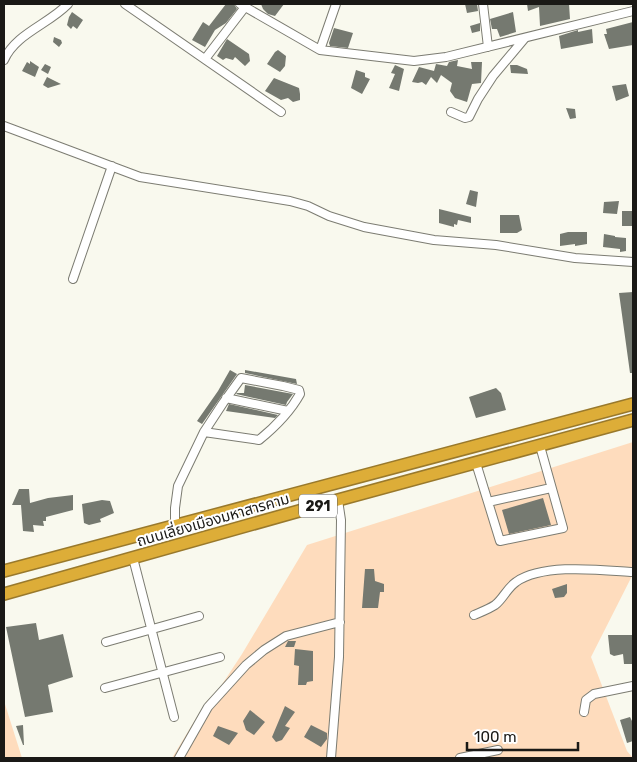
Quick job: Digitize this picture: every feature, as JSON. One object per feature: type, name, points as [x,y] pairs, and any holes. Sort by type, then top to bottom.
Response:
[{"type":"highway","name":"ถนนเลี่ยงเมืองมหาสารคาม","points":[[4,571],[633,404]]},
{"type":"highway","name":"ถนนเลี่ยงเมืองมหาสารคาม","points":[[4,594],[338,500],[633,420]]},
{"type":"street","points":[[4,60],[5,51],[59,13],[68,4]]},
{"type":"street","points":[[125,4],[281,112]]},
{"type":"street","points":[[320,50],[336,4]]},
{"type":"street","points":[[483,4],[488,46]]},
{"type":"street","points":[[205,59],[242,5],[320,50],[414,61],[446,57],[633,11]]},
{"type":"street","points":[[451,112],[469,118],[478,99],[494,76],[525,38]]},
{"type":"street","points":[[4,126],[140,177],[290,201],[308,206],[329,216],[364,226],[434,240],[496,245],[575,258],[633,262]]},
{"type":"street","points":[[73,279],[112,166]]},
{"type":"street","points":[[175,526],[178,486],[204,432],[241,378],[298,390],[300,394],[273,428],[259,440],[204,432]]},
{"type":"street","points":[[226,398],[288,411]]},
{"type":"street","points":[[476,463],[500,541],[563,528],[540,446]]},
{"type":"street","points":[[488,502],[551,488]]},
{"type":"street","points":[[338,500],[341,520],[340,622],[331,758],[341,758]]},
{"type":"street","points":[[133,558],[174,717]]},
{"type":"street","points":[[474,615],[495,605],[514,583],[526,576],[552,570],[588,569],[633,572]]},
{"type":"street","points":[[106,642],[199,616]]},
{"type":"street","points":[[179,758],[208,707],[246,665],[264,650],[286,636],[340,622]]},
{"type":"street","points":[[105,688],[220,658]]},
{"type":"street","points":[[584,712],[586,700],[594,694],[633,686]]},
{"type":"street","points":[[460,758],[498,750]]},
{"type":"shaded area","points":[[633,442],[633,574],[591,657],[627,751],[633,758],[172,758],[206,702],[221,686],[242,654],[307,545]]},
{"type":"shaded area","points":[[4,701],[22,758],[4,758]]},
{"type":"building","points":[[226,4],[234,4],[237,9],[226,23],[215,30],[205,47],[192,40],[203,22],[209,26]]},
{"type":"building","points":[[261,4],[284,4],[275,16],[268,14]]},
{"type":"building","points":[[465,4],[477,4],[478,11],[467,13]]},
{"type":"building","points":[[527,4],[569,4],[570,19],[540,26],[539,7],[528,11]]},
{"type":"building","points":[[72,12],[83,20],[77,29],[73,26],[71,29],[67,25]]},
{"type":"building","points":[[513,12],[516,32],[500,37],[497,29],[492,29],[490,19]]},
{"type":"building","points":[[633,22],[633,45],[609,49],[604,34],[607,34],[606,29]]},
{"type":"building","points":[[480,23],[480,31],[472,33],[470,26]]},
{"type":"building","points":[[334,28],[353,33],[348,48],[330,46],[329,43]]},
{"type":"building","points":[[592,29],[593,43],[561,49],[559,36],[578,30],[578,32]]},
{"type":"building","points":[[54,37],[61,40],[62,43],[59,47],[53,42]]},
{"type":"building","points":[[227,39],[249,54],[250,61],[245,66],[235,57],[233,60],[226,58],[223,60],[217,56]]},
{"type":"building","points":[[278,50],[286,56],[285,66],[280,72],[267,64]]},
{"type":"building","points":[[458,60],[457,66],[472,69],[471,62],[482,62],[481,83],[472,84],[467,102],[455,98],[450,91],[452,83],[441,75],[437,83],[431,77],[426,85],[422,82],[412,82],[419,67],[434,71],[436,64],[447,66],[449,62]]},
{"type":"building","points":[[30,61],[39,67],[35,77],[22,71],[27,62],[30,64]]},
{"type":"building","points":[[45,64],[51,67],[48,74],[41,70]]},
{"type":"building","points":[[395,65],[404,69],[399,91],[389,88],[395,74],[391,73]]},
{"type":"building","points":[[510,65],[517,65],[527,69],[528,74],[511,73]]},
{"type":"building","points":[[356,70],[365,73],[365,77],[370,79],[362,94],[351,88]]},
{"type":"building","points":[[47,77],[61,84],[48,88],[43,85]]},
{"type":"building","points":[[274,78],[299,88],[300,100],[293,102],[288,98],[281,100],[265,91]]},
{"type":"building","points":[[626,84],[629,96],[616,101],[612,86]]},
{"type":"building","points":[[566,108],[575,109],[576,118],[570,119]]},
{"type":"building","points":[[470,190],[478,192],[476,207],[466,204]]},
{"type":"building","points":[[619,201],[617,214],[603,213],[604,202]]},
{"type":"building","points":[[439,209],[471,217],[471,223],[458,220],[457,225],[454,224],[454,227],[439,223]]},
{"type":"building","points":[[622,211],[633,211],[633,226],[622,226]]},
{"type":"building","points":[[500,215],[519,215],[522,230],[517,233],[500,233]]},
{"type":"building","points":[[587,232],[587,244],[560,246],[560,234]]},
{"type":"building","points":[[604,234],[626,238],[626,251],[620,252],[620,249],[603,247]]},
{"type":"building","points":[[633,292],[633,373],[630,373],[619,293]]},
{"type":"building","points":[[230,370],[237,374],[202,424],[197,421]]},
{"type":"building","points":[[245,370],[296,379],[297,384],[245,373]]},
{"type":"building","points":[[245,385],[293,394],[286,405],[236,394],[244,393]]},
{"type":"building","points":[[496,388],[501,393],[506,410],[476,418],[469,397]]},
{"type":"building","points":[[229,404],[278,415],[275,418],[226,411]]},
{"type":"building","points":[[19,489],[29,489],[30,503],[48,498],[73,495],[73,510],[46,517],[46,521],[43,521],[44,526],[33,525],[34,532],[23,531],[21,505],[12,505]]},
{"type":"building","points":[[543,498],[551,525],[509,534],[502,510]]},
{"type":"building","points":[[102,500],[110,501],[114,513],[100,519],[101,522],[89,525],[84,523],[82,504]]},
{"type":"building","points":[[365,569],[374,569],[375,581],[384,584],[384,592],[380,592],[378,608],[362,608]]},
{"type":"building","points":[[567,584],[567,593],[564,597],[555,598],[552,589]]},
{"type":"building","points":[[36,623],[39,640],[63,634],[73,677],[48,685],[53,712],[25,717],[6,627]]},
{"type":"building","points":[[608,635],[632,635],[633,664],[624,664],[623,654],[614,656],[610,654]]},
{"type":"building","points":[[288,641],[296,641],[294,647],[285,647]]},
{"type":"building","points":[[295,649],[313,651],[313,681],[307,682],[306,685],[298,685],[299,666],[294,665]]},
{"type":"building","points":[[285,706],[295,712],[285,726],[290,728],[282,740],[276,742],[272,737]]},
{"type":"building","points":[[250,710],[265,722],[254,735],[246,730],[243,721]]},
{"type":"building","points":[[630,717],[633,723],[633,741],[627,743],[620,720]]},
{"type":"building","points":[[23,725],[24,745],[16,726]]},
{"type":"building","points":[[311,725],[327,733],[327,739],[321,747],[304,737]]},
{"type":"building","points":[[218,726],[238,733],[229,745],[213,736]]}]
